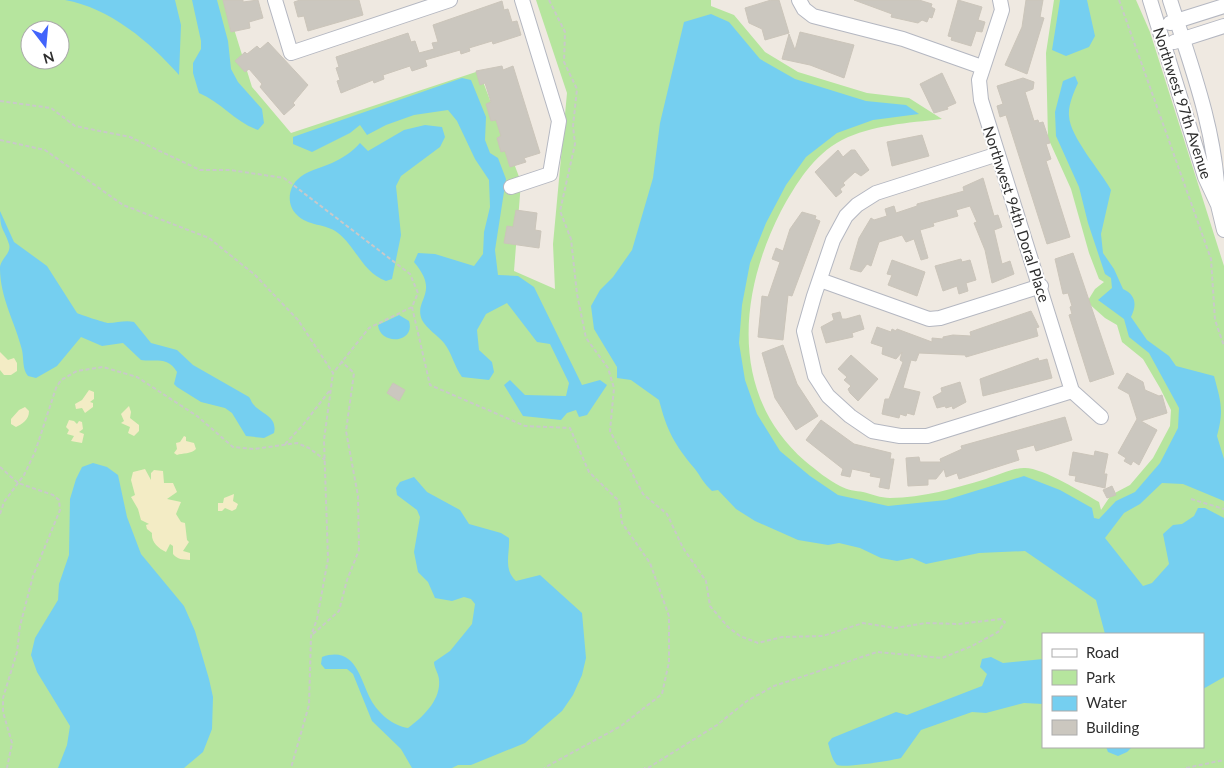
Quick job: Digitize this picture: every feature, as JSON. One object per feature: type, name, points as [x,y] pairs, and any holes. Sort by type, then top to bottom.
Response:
[{"type":"street","points":[[275,0],[291,53],[450,0]]},
{"type":"street","points":[[511,187],[550,174],[559,121],[522,0]]},
{"type":"street","points":[[799,0],[804,9],[813,16],[903,39],[982,67]]},
{"type":"street","name":"Northwest 94th Doral Place","points":[[1000,0],[1002,10],[978,80],[981,100],[1041,286],[1072,391]]},
{"type":"street","name":"Northwest 97th Avenue","points":[[1150,0],[1205,177],[1218,205],[1224,230]]},
{"type":"street","name":"Northwest 97th Avenue","points":[[1170,0],[1205,111],[1217,174],[1218,205]]},
{"type":"street","points":[[1158,27],[1224,6]]},
{"type":"street","points":[[1164,45],[1224,26]]},
{"type":"street","points":[[998,154],[876,193],[857,205],[846,216],[832,240],[804,331],[815,376],[828,396],[850,416],[872,431],[900,436],[928,436],[1072,391],[1101,416]]},
{"type":"street","points":[[820,280],[929,319],[940,318],[1041,286]]},
{"type":"path","points":[[549,0],[565,32],[564,62],[577,89],[573,126],[575,144],[560,210],[571,239],[577,294],[586,338],[608,368],[614,388],[610,431],[643,494],[667,514],[683,548],[706,581],[710,606],[728,627],[740,636],[758,643],[782,637],[823,636],[863,624],[895,628],[926,622],[958,624],[1001,619],[1005,622],[998,632],[972,646],[942,658],[877,652],[774,686],[747,701],[717,726],[648,768],[644,768]]},
{"type":"path","points":[[1119,0],[1211,259],[1215,320],[1224,346]]},
{"type":"path","points":[[0,101],[51,108],[75,126],[130,137],[200,170],[230,170],[284,178],[410,274],[418,293],[412,307],[430,385],[525,426],[570,428],[589,472],[619,501],[622,523],[650,563],[669,616],[669,662],[662,694],[621,726],[544,768]]},
{"type":"path","points":[[0,140],[45,150],[123,205],[209,238],[255,275],[298,320],[333,373]]},
{"type":"path","points":[[291,768],[310,705],[311,636],[317,619],[328,559],[324,440],[333,373],[369,328],[412,307]]},
{"type":"path","points":[[311,636],[339,611],[347,580],[359,550],[358,496],[346,431],[354,373],[341,361]]},
{"type":"path","points":[[0,514],[4,502],[24,475],[35,452],[53,395],[61,380],[77,371],[103,368],[137,377],[197,416],[233,447],[254,449],[297,443],[309,448],[325,460]]},
{"type":"path","points":[[285,444],[303,425],[331,389]]},
{"type":"path","points":[[0,467],[18,483],[53,494],[59,500],[60,510],[33,576],[20,626],[16,652],[3,698],[3,712],[12,743],[7,768]]},
{"type":"path","points":[[1191,499],[1224,509]]},
{"type":"path","points":[[1186,768],[1224,760]]},
{"type":"green space","points":[[0,0],[225,0],[252,87],[291,133],[479,71],[521,182],[514,271],[555,289],[553,244],[567,93],[536,0],[711,0],[711,6],[734,15],[765,52],[798,72],[867,93],[909,98],[942,119],[903,123],[866,131],[842,140],[822,154],[806,171],[781,211],[756,275],[750,309],[749,342],[753,375],[763,406],[780,435],[805,461],[836,484],[851,490],[880,497],[902,498],[927,494],[986,479],[1010,470],[1024,468],[1041,472],[1073,487],[1099,502],[1101,510],[1111,495],[1130,485],[1153,458],[1170,426],[1171,410],[1143,359],[1122,342],[1117,325],[1105,318],[1087,302],[1095,289],[1104,282],[1099,279],[1089,253],[1071,189],[1048,138],[1046,53],[1054,0],[1136,0],[1150,32],[1224,266],[1224,768],[0,768]]},
{"type":"sand","points":[[0,352],[8,360],[14,358],[17,363],[17,371],[11,375],[4,375],[0,370]]},
{"type":"sand","points":[[89,390],[94,392],[94,399],[90,402],[93,403],[93,407],[85,413],[82,408],[76,409],[75,404],[82,400]]},
{"type":"sand","points":[[129,406],[130,418],[139,425],[139,431],[134,436],[128,433],[130,427],[121,423],[124,421],[121,414]]},
{"type":"sand","points":[[25,407],[29,414],[23,423],[16,427],[11,424],[11,419],[19,410]]},
{"type":"sand","points":[[69,420],[77,424],[79,421],[82,422],[83,429],[79,432],[84,434],[82,443],[71,441],[74,436],[67,434],[69,430],[66,427]]},
{"type":"sand","points":[[184,436],[186,441],[194,443],[196,449],[190,453],[177,455],[174,453],[177,449],[176,443],[180,442]]},
{"type":"sand","points":[[145,469],[151,480],[151,473],[154,470],[163,471],[164,483],[173,483],[177,492],[167,499],[181,502],[176,514],[181,522],[185,523],[187,540],[189,542],[183,551],[190,553],[190,560],[180,559],[175,556],[173,554],[173,546],[170,544],[166,552],[158,547],[154,542],[152,533],[147,529],[146,525],[149,524],[141,520],[138,509],[131,497],[135,495],[131,480],[133,472]]},
{"type":"sand","points":[[234,494],[233,501],[238,504],[236,509],[232,511],[225,508],[222,511],[218,511],[218,503],[223,503],[224,498]]},
{"type":"water","points":[[65,0],[175,0],[181,25],[179,75],[155,50],[128,28],[98,10]]},
{"type":"water","points":[[192,0],[217,0],[228,41],[231,69],[238,82],[262,109],[264,123],[258,130],[242,122],[214,101],[199,93],[193,73],[193,63],[201,49],[201,41]]},
{"type":"water","points":[[1060,0],[1087,0],[1095,36],[1089,47],[1066,56],[1052,50]]},
{"type":"water","points":[[711,14],[729,22],[760,59],[795,79],[866,101],[906,105],[919,114],[873,120],[837,133],[806,157],[786,185],[766,223],[750,263],[742,305],[739,343],[745,380],[757,414],[780,451],[810,476],[838,495],[888,506],[946,500],[1024,476],[1060,490],[1092,508],[1094,518],[1099,519],[1116,501],[1135,492],[1160,463],[1178,428],[1179,408],[1149,353],[1129,337],[1124,319],[1098,300],[1112,288],[1111,278],[1105,274],[1088,223],[1079,187],[1056,136],[1055,112],[1063,81],[1075,76],[1078,83],[1069,107],[1069,116],[1074,134],[1111,190],[1101,234],[1103,253],[1114,269],[1123,289],[1133,297],[1135,304],[1131,317],[1147,340],[1169,356],[1176,366],[1214,376],[1221,406],[1217,436],[1224,459],[1224,501],[1183,484],[1162,483],[1140,504],[1124,513],[1105,538],[1143,586],[1152,583],[1169,564],[1163,534],[1173,525],[1182,524],[1194,516],[1198,508],[1205,508],[1224,518],[1224,677],[1204,688],[1204,633],[1105,633],[1096,600],[1025,551],[979,553],[926,564],[912,558],[897,561],[881,558],[860,548],[839,543],[828,545],[798,540],[755,521],[736,509],[718,490],[712,491],[705,483],[672,437],[659,400],[631,380],[617,378],[617,367],[594,329],[591,306],[600,290],[613,277],[632,250],[653,178],[660,123],[684,22]]},
{"type":"water","points":[[462,78],[471,80],[486,117],[485,140],[490,153],[498,158],[506,179],[495,250],[498,275],[518,276],[534,287],[582,385],[600,380],[607,385],[587,415],[579,417],[576,410],[567,413],[561,420],[523,416],[504,385],[510,380],[525,395],[566,396],[569,383],[550,344],[537,342],[507,303],[486,314],[477,330],[479,350],[492,362],[494,372],[489,380],[462,377],[447,347],[422,320],[420,313],[426,289],[422,273],[414,262],[418,253],[435,254],[474,266],[483,254],[484,232],[490,207],[489,180],[475,159],[457,121],[448,110],[414,115],[386,125],[367,135],[360,125],[350,133],[312,152],[293,144],[293,137]]},
{"type":"water","points":[[425,125],[442,127],[445,137],[440,147],[401,176],[396,186],[401,235],[392,279],[386,281],[365,266],[345,239],[338,233],[306,221],[296,214],[291,206],[290,192],[300,177],[340,159],[360,143],[368,151],[404,130]]},
{"type":"water","points":[[0,211],[14,242],[47,266],[77,313],[108,323],[134,322],[151,343],[177,350],[193,365],[249,397],[252,403],[274,423],[274,433],[264,438],[246,436],[232,413],[225,408],[201,402],[177,387],[174,384],[177,372],[170,364],[161,361],[141,360],[123,343],[102,346],[81,337],[57,366],[36,378],[28,376],[19,340],[2,290],[0,268],[9,250],[9,244],[2,226]]},
{"type":"water","points":[[399,315],[409,321],[410,328],[407,334],[397,339],[391,339],[380,332],[378,325]]},
{"type":"water","points":[[93,463],[107,467],[118,475],[127,517],[141,554],[184,606],[195,631],[213,697],[212,729],[203,752],[184,768],[58,768],[67,745],[70,726],[37,672],[31,655],[35,638],[58,600],[59,584],[69,555],[70,499],[76,479],[82,467]]},
{"type":"water","points":[[414,477],[427,492],[460,510],[469,524],[501,533],[509,538],[508,566],[516,581],[540,575],[582,613],[586,658],[582,675],[573,695],[562,711],[525,743],[471,765],[458,765],[452,768],[412,768],[401,749],[372,721],[353,674],[347,669],[325,669],[321,664],[322,657],[333,655],[342,656],[350,660],[360,674],[371,700],[378,710],[386,718],[402,727],[408,728],[414,724],[434,701],[439,687],[439,680],[434,662],[450,651],[472,624],[475,604],[471,599],[464,597],[452,601],[435,598],[428,582],[418,572],[414,552],[420,517],[417,510],[397,495],[396,488],[400,482]]},
{"type":"water","points":[[991,657],[1003,663],[1042,659],[1042,704],[1024,703],[986,713],[972,712],[921,730],[901,758],[849,766],[837,765],[835,763],[828,743],[832,738],[896,712],[907,715],[982,686],[987,674],[980,667],[982,659]]},
{"type":"water","points":[[1106,748],[1131,748],[1118,756],[1108,752]]},
{"type":"building","points":[[223,0],[243,0],[243,2],[258,0],[263,18],[249,22],[250,28],[231,32]]},
{"type":"building","points":[[300,0],[359,0],[363,15],[308,31],[304,16],[298,17],[294,2]]},
{"type":"building","points":[[771,0],[779,0],[789,33],[765,40],[762,29],[749,23],[745,8]]},
{"type":"building","points":[[854,0],[919,0],[932,4],[931,7],[935,9],[932,18],[929,17],[927,22],[922,20],[918,23],[891,17],[892,14]]},
{"type":"building","points":[[958,0],[982,7],[978,20],[985,22],[982,32],[976,31],[971,46],[951,40],[952,37],[948,36]]},
{"type":"building","points":[[1026,0],[1043,0],[1040,17],[1044,18],[1027,74],[1005,65],[1022,27]]},
{"type":"building","points":[[502,1],[504,10],[508,9],[512,22],[517,21],[521,35],[493,44],[492,41],[469,48],[470,51],[461,54],[460,50],[425,60],[427,66],[412,71],[410,66],[383,75],[384,79],[374,83],[373,80],[341,93],[337,81],[340,80],[336,68],[339,67],[336,57],[408,33],[411,42],[415,41],[419,53],[434,49],[432,43],[438,42],[433,25]]},
{"type":"building","points":[[800,32],[854,45],[844,78],[810,65],[782,59],[789,34],[795,50]]},
{"type":"building","points":[[268,42],[308,85],[293,103],[295,105],[284,115],[260,87],[262,84],[249,69],[245,72],[235,61],[245,52],[247,54],[257,46],[260,49]]},
{"type":"building","points":[[502,66],[503,70],[513,66],[540,153],[524,158],[526,162],[510,167],[505,151],[501,152],[497,138],[501,136],[496,120],[491,121],[486,104],[491,102],[485,83],[480,85],[476,71]]},
{"type":"building","points":[[942,73],[956,103],[947,107],[948,109],[934,113],[920,84]]},
{"type":"building","points":[[1023,78],[1034,82],[1033,89],[1025,92],[1034,121],[1043,122],[1050,143],[1046,144],[1051,159],[1046,161],[1070,237],[1047,244],[1006,115],[1000,117],[997,106],[1003,104],[997,86]]},
{"type":"building","points":[[922,135],[929,156],[892,166],[887,142]]},
{"type":"building","points":[[838,150],[843,157],[851,150],[855,150],[869,170],[861,176],[855,172],[843,183],[845,185],[840,189],[842,192],[836,197],[815,172]]},
{"type":"building","points":[[983,178],[994,216],[998,215],[1002,227],[994,230],[1002,264],[1010,261],[1014,274],[992,283],[985,250],[974,223],[977,222],[970,206],[956,210],[958,216],[933,223],[934,226],[920,230],[928,258],[921,260],[914,239],[906,242],[902,235],[879,242],[871,266],[867,264],[861,272],[850,269],[859,238],[871,218],[874,220],[887,216],[885,209],[894,206],[896,213],[917,206],[917,204],[964,191],[963,187]]},
{"type":"building","points":[[516,210],[537,213],[535,230],[541,231],[539,248],[504,243],[507,226],[513,227]]},
{"type":"building","points":[[802,212],[816,216],[815,219],[820,221],[792,296],[788,295],[783,340],[758,337],[762,296],[768,297],[780,262],[772,259],[776,248],[783,251],[790,229]]},
{"type":"building","points":[[1073,253],[1114,374],[1090,382],[1069,315],[1072,314],[1070,307],[1072,306],[1068,293],[1063,294],[1055,259]]},
{"type":"building","points":[[961,259],[962,262],[970,260],[976,280],[966,283],[968,291],[959,294],[957,286],[943,291],[935,266]]},
{"type":"building","points":[[892,260],[925,272],[917,296],[888,285],[892,275],[887,274]]},
{"type":"building","points":[[1031,311],[1039,327],[1036,328],[1038,336],[966,357],[965,355],[919,353],[916,361],[911,360],[903,388],[920,392],[914,415],[907,413],[906,416],[900,414],[899,418],[882,414],[885,399],[889,399],[903,362],[900,360],[902,352],[896,359],[882,354],[883,347],[871,343],[877,327],[891,332],[892,329],[896,331],[897,329],[932,342],[932,338],[943,339],[943,337],[953,335],[971,336],[970,332]]},
{"type":"building","points":[[840,312],[842,319],[860,315],[864,329],[852,333],[853,337],[826,343],[821,327],[834,320],[832,314]]},
{"type":"building","points":[[783,345],[797,384],[818,416],[796,430],[775,398],[762,353]]},
{"type":"building","points":[[851,355],[878,379],[858,401],[848,389],[851,386],[844,380],[847,377],[838,369]]},
{"type":"building","points":[[1038,358],[1039,361],[1047,359],[1052,378],[983,396],[980,379]]},
{"type":"building","points":[[1127,373],[1143,382],[1145,390],[1159,396],[1162,395],[1167,413],[1141,421],[1157,430],[1139,465],[1133,461],[1131,465],[1124,461],[1126,458],[1118,453],[1137,419],[1129,394],[1118,388]]},
{"type":"building","points":[[960,382],[966,402],[953,409],[952,406],[937,408],[933,397],[942,392],[941,388]]},
{"type":"building","points":[[393,383],[405,390],[399,401],[387,393]]},
{"type":"building","points":[[1065,417],[1072,440],[1036,451],[1034,445],[1016,450],[1019,460],[959,479],[957,473],[946,477],[944,469],[936,479],[928,479],[928,485],[908,486],[906,458],[919,457],[920,462],[941,462],[940,459],[962,449],[961,446]]},
{"type":"building","points":[[821,420],[854,444],[891,453],[890,459],[894,459],[889,489],[879,487],[881,478],[870,476],[871,473],[852,469],[850,477],[841,475],[843,469],[806,440]]},
{"type":"building","points":[[1095,451],[1108,454],[1104,474],[1107,474],[1105,488],[1075,481],[1076,476],[1069,475],[1073,452],[1094,456]]},
{"type":"building","points":[[1112,486],[1116,495],[1107,498],[1103,490]]}]
